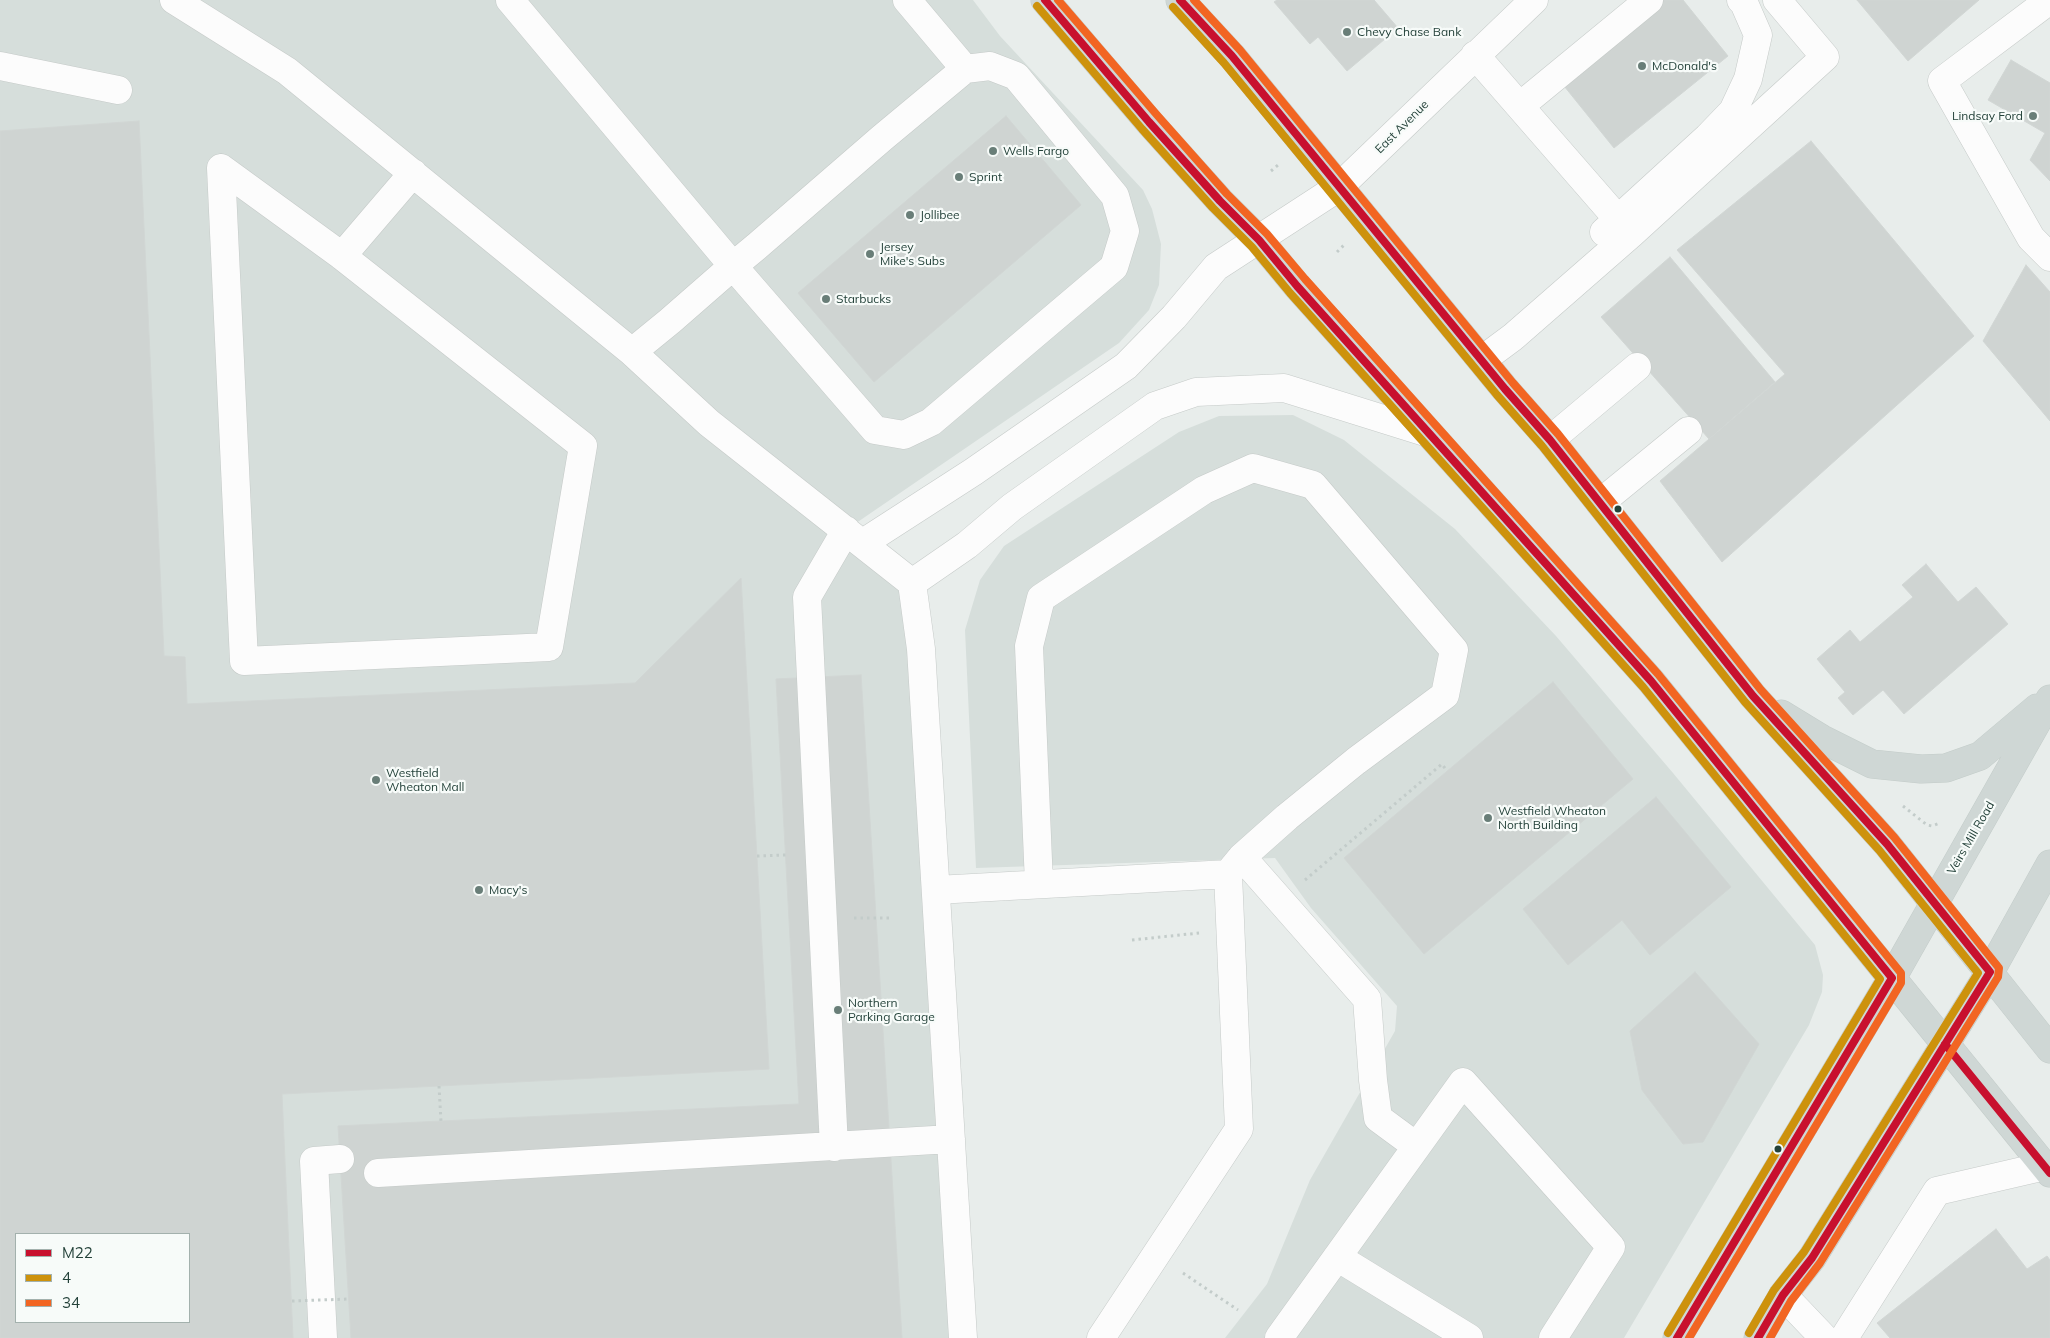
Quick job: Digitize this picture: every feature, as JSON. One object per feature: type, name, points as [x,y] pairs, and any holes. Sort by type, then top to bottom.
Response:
[{"type":"main road","points":[[1045,0],[1149,122],[1220,201],[1259,240],[1297,286],[1651,681],[2047,1170]]},
{"type":"main road","points":[[1180,0],[1232,56],[1505,389],[1550,440],[1753,696],[1886,844],[2050,1049]]},
{"type":"main road","points":[[1753,696],[1822,740],[1872,764],[1921,769],[1946,768],[1980,756],[2050,698]]},
{"type":"main road","name":"Veirs Mill Road","points":[[1677,1338],[1892,978],[2050,698]]},
{"type":"main road","points":[[1758,1338],[1783,1295],[1812,1258],[1990,972],[2050,864]]},
{"type":"street","points":[[174,0],[286,71],[632,352],[709,423],[912,583],[921,649],[963,1338]]},
{"type":"street","points":[[510,0],[733,266],[875,430],[904,435],[931,422],[1114,267],[1125,231],[1115,196],[1016,76],[977,68],[907,0]]},
{"type":"street","points":[[1520,106],[1649,0]]},
{"type":"street","points":[[1482,360],[1513,337],[1626,227],[1733,111],[1748,79],[1758,35],[1741,0]]},
{"type":"street","points":[[1626,227],[1825,57],[1777,0]]},
{"type":"street","points":[[2046,0],[2047,2],[1942,81],[2031,238],[2050,257]]},
{"type":"street","name":"East Avenue","points":[[855,537],[973,472],[1126,366],[1174,317],[1216,267],[1339,187],[1475,54],[1517,6]]},
{"type":"street","points":[[1475,54],[1626,227]]},
{"type":"street","points":[[0,66],[118,90]]},
{"type":"street","points":[[632,352],[733,266],[977,68]]},
{"type":"street","points":[[221,168],[342,256],[583,446],[549,647],[244,662],[221,168]]},
{"type":"street","points":[[342,256],[413,173]]},
{"type":"street","points":[[1550,440],[1637,367]]},
{"type":"street","points":[[912,583],[967,544],[1012,507],[1155,406],[1196,392],[1284,388],[1428,433]]},
{"type":"street","points":[[1600,503],[1688,431]]},
{"type":"street","points":[[936,890],[1039,884],[1235,866],[1287,817],[1356,760],[1445,695],[1454,650],[1313,485],[1253,468],[1204,490],[1042,598],[1029,646],[1039,884]]},
{"type":"street","points":[[834,1147],[807,597],[855,537]]},
{"type":"street","points":[[1235,866],[1367,999],[1378,1118],[1416,1146]]},
{"type":"street","points":[[1100,1338],[1238,1129],[1235,866]]},
{"type":"street","points":[[1279,1338],[1463,1082],[1612,1247],[1553,1338]]},
{"type":"street","points":[[378,1173],[951,1139]]},
{"type":"street","points":[[323,1338],[314,1161],[340,1160]]},
{"type":"street","points":[[1844,1338],[1937,1191],[2047,1170]]},
{"type":"street","points":[[1337,1258],[1469,1338]]},
{"type":"street","points":[[1783,1295],[1824,1338]]},
{"type":"path","points":[[1299,885],[1442,764],[1447,771]]},
{"type":"path","points":[[1904,806],[1927,825],[1940,824],[1944,816]]},
{"type":"path","points":[[757,856],[786,855]]},
{"type":"path","points":[[846,917],[890,918]]},
{"type":"path","points":[[439,1086],[441,1122]]},
{"type":"path","points":[[1188,1276],[1238,1310]]},
{"type":"path","points":[[292,1301],[349,1299]]},
{"type":"shaded area","points":[[0,0],[973,0],[1000,36],[1143,190],[1152,209],[1161,244],[1159,285],[1149,310],[1119,343],[846,530],[912,583],[963,1338],[0,1338]]},
{"type":"shaded area","points":[[1293,415],[1344,440],[1455,529],[1556,636],[1673,773],[1815,945],[1823,975],[1822,992],[1809,1025],[1624,1338],[1225,1338],[1267,1284],[1310,1180],[1395,1031],[1397,1006],[1311,908],[1275,858],[976,868],[965,630],[980,580],[1004,546],[1179,432],[1219,416]]},
{"type":"building","name":"Chevy Chase Bank","points":[[1277,0],[1374,0],[1398,28],[1347,71],[1318,37],[1310,44],[1274,2]]},
{"type":"building","name":"McDonald's","points":[[1649,0],[1683,0],[1728,56],[1614,148],[1556,76]]},
{"type":"building","points":[[1857,0],[1979,0],[1908,61]]},
{"type":"building","name":"Lindsay Ford","points":[[2011,60],[2050,83],[2050,181],[2030,160],[2045,133],[1988,100]]},
{"type":"building","points":[[1006,116],[1081,205],[874,382],[798,293]]},
{"type":"building","name":"Westfield Wheaton Mall","points":[[139,121],[164,656],[185,657],[187,704],[635,683],[741,578],[769,1069],[282,1094],[293,1338],[0,1338],[0,131]]},
{"type":"building","points":[[1811,141],[1974,336],[1722,562],[1660,481],[1785,374],[1677,250]]},
{"type":"building","points":[[1670,257],[1775,382],[1709,439],[1601,317]]},
{"type":"building","points":[[2026,265],[2050,292],[2050,421],[1983,341]]},
{"type":"building","points":[[1926,564],[1958,602],[1976,587],[2008,624],[1904,714],[1883,690],[1853,715],[1838,698],[1845,692],[1817,659],[1850,630],[1860,642],[1913,597],[1902,585]]},
{"type":"building","name":"Northern Parking Garage","points":[[861,675],[902,1338],[351,1338],[338,1126],[799,1104],[776,679]]},
{"type":"building","name":"Westfield Wheaton North Building","points":[[1553,682],[1633,779],[1424,954],[1344,858]]},
{"type":"building","points":[[1656,797],[1731,887],[1650,955],[1622,920],[1568,965],[1523,909]]},
{"type":"building","points":[[1695,972],[1759,1044],[1703,1142],[1683,1144],[1642,1090],[1630,1031]]},
{"type":"building","points":[[1996,1229],[2027,1269],[2047,1256],[2050,1260],[2050,1338],[1890,1338],[1877,1323]]},
{"type":"transit line","name":"M22","points":[[1045,0],[1149,122],[1220,201],[1259,240],[1297,286],[1651,681],[1892,978],[1677,1338]]},
{"type":"transit line","name":"34","points":[[1058,0],[1227,194],[1267,234],[1658,674],[1901,973],[1901,983],[1689,1338]]},
{"type":"transit line","name":"M22","points":[[1180,0],[1232,56],[1505,389],[1550,440],[1753,696],[1887,844],[1990,972],[1812,1258],[1783,1295],[1758,1338]]},
{"type":"transit line","name":"34","points":[[1194,0],[1240,50],[1513,383],[1558,434],[1761,690],[1894,837],[1999,968],[1998,977],[1820,1263],[1791,1301],[1770,1338]]},
{"type":"transit line","name":"4","points":[[1037,6],[1142,129],[1213,208],[1252,247],[1290,293],[1643,687],[1880,979],[1668,1333]]},
{"type":"transit line","name":"4","points":[[1173,7],[1224,63],[1497,395],[1542,446],[1745,702],[1879,850],[1978,973],[1804,1252],[1774,1290],[1749,1333]]},
{"type":"transit line","name":"M22","points":[[1945,1044],[2050,1173]]},
{"type":"place","name":"Chevy Chase Bank","points":[[1347,32]]},
{"type":"place","name":"McDonald's","points":[[1642,66]]},
{"type":"place","name":"Lindsay Ford","points":[[2033,116]]},
{"type":"place","name":"Wells Fargo","points":[[993,151]]},
{"type":"place","name":"Sprint","points":[[959,177]]},
{"type":"place","name":"Jollibee","points":[[910,215]]},
{"type":"place","name":"Jersey Mike's Subs","points":[[870,254]]},
{"type":"place","name":"Starbucks","points":[[826,299]]},
{"type":"place","name":"Westfield Wheaton Mall","points":[[376,780]]},
{"type":"place","name":"Westfield Wheaton North Building","points":[[1488,818]]},
{"type":"place","name":"Macy's","points":[[479,890]]},
{"type":"place","name":"Northern Parking Garage","points":[[838,1010]]}]
